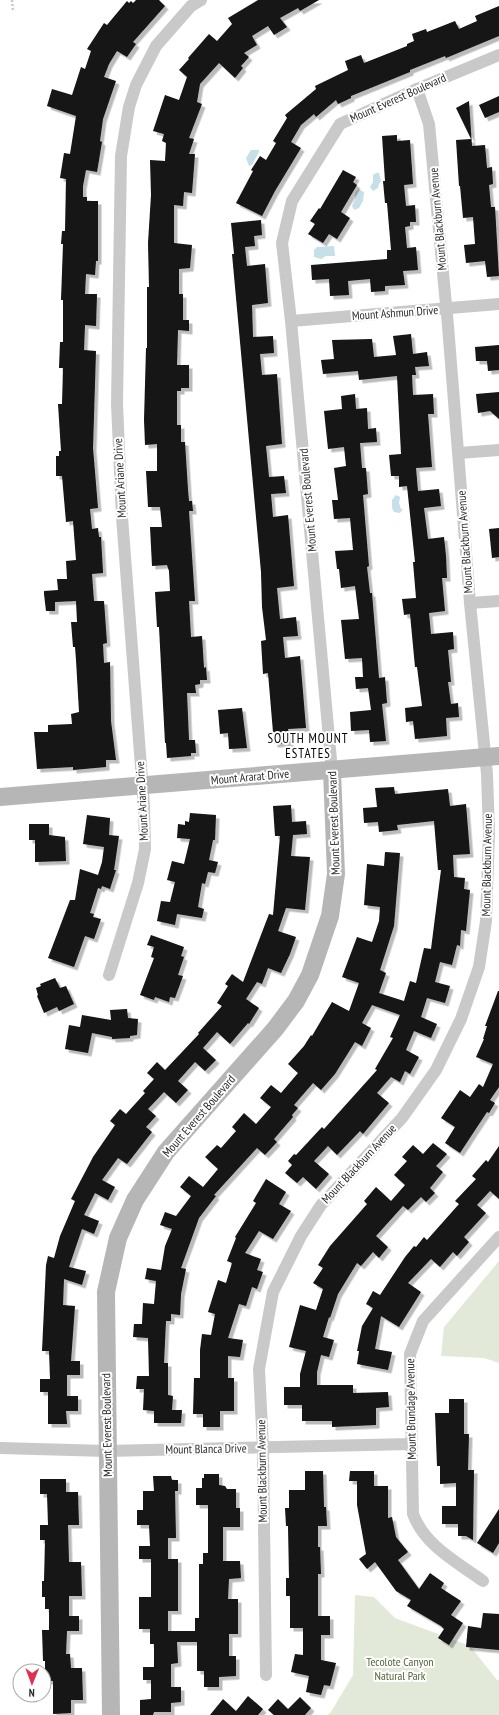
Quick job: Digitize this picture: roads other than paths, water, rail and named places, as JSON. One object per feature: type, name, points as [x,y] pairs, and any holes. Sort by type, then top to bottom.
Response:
[{"type":"street","name":"Mount Ariane Drive","points":[[109,975],[138,883],[145,849],[122,517],[117,404],[121,156],[129,107],[140,78],[156,46],[191,6],[201,0]]},
{"type":"street","name":"Mount Everest Boulevard","points":[[111,1715],[106,1292],[118,1238],[135,1200],[166,1152],[275,1029],[296,1001],[310,975],[330,916],[336,874],[332,771],[292,321],[282,243],[292,201],[340,124],[417,89],[499,55]]},
{"type":"street","name":"Mount Blackburn Avenue","points":[[266,1675],[263,1448],[259,1369],[273,1292],[301,1236],[321,1205],[402,1118],[436,1070],[461,1019],[479,966],[486,920],[492,756],[470,603],[447,309],[429,124],[417,89]]},
{"type":"street","name":"Mount Ashmun Drive","points":[[292,321],[499,304]]},
{"type":"street","points":[[459,453],[499,450]]},
{"type":"street","points":[[470,603],[499,601]]},
{"type":"street","name":"Mount Ararat Drive","points":[[0,797],[332,771],[492,756]]},
{"type":"street","name":"Mount Brundage Avenue","points":[[483,1581],[430,1543],[417,1524],[413,1514],[410,1354],[423,1321],[499,1237]]},
{"type":"street","name":"Mount Blanca Drive","points":[[0,1448],[107,1451],[412,1444]]},
{"type":"water","points":[[251,150],[259,150],[259,152],[252,165],[249,166],[246,158]]},
{"type":"water","points":[[379,173],[381,181],[378,188],[373,191],[370,187],[373,182],[373,175]]},
{"type":"water","points":[[358,189],[364,192],[363,201],[359,208],[354,210],[352,206],[355,199],[355,193]]},
{"type":"water","points":[[334,246],[335,256],[326,256],[321,259],[314,257],[314,250],[317,247]]},
{"type":"water","points":[[396,495],[400,497],[399,503],[401,509],[403,509],[400,513],[394,512],[392,508],[392,500]]},
{"type":"district","name":"SOUTH MOUNT ESTATES","points":[[308,746]]},
{"type":"park label","name":"Tecolote Canyon Natural Park","points":[[400,1669]]}]
